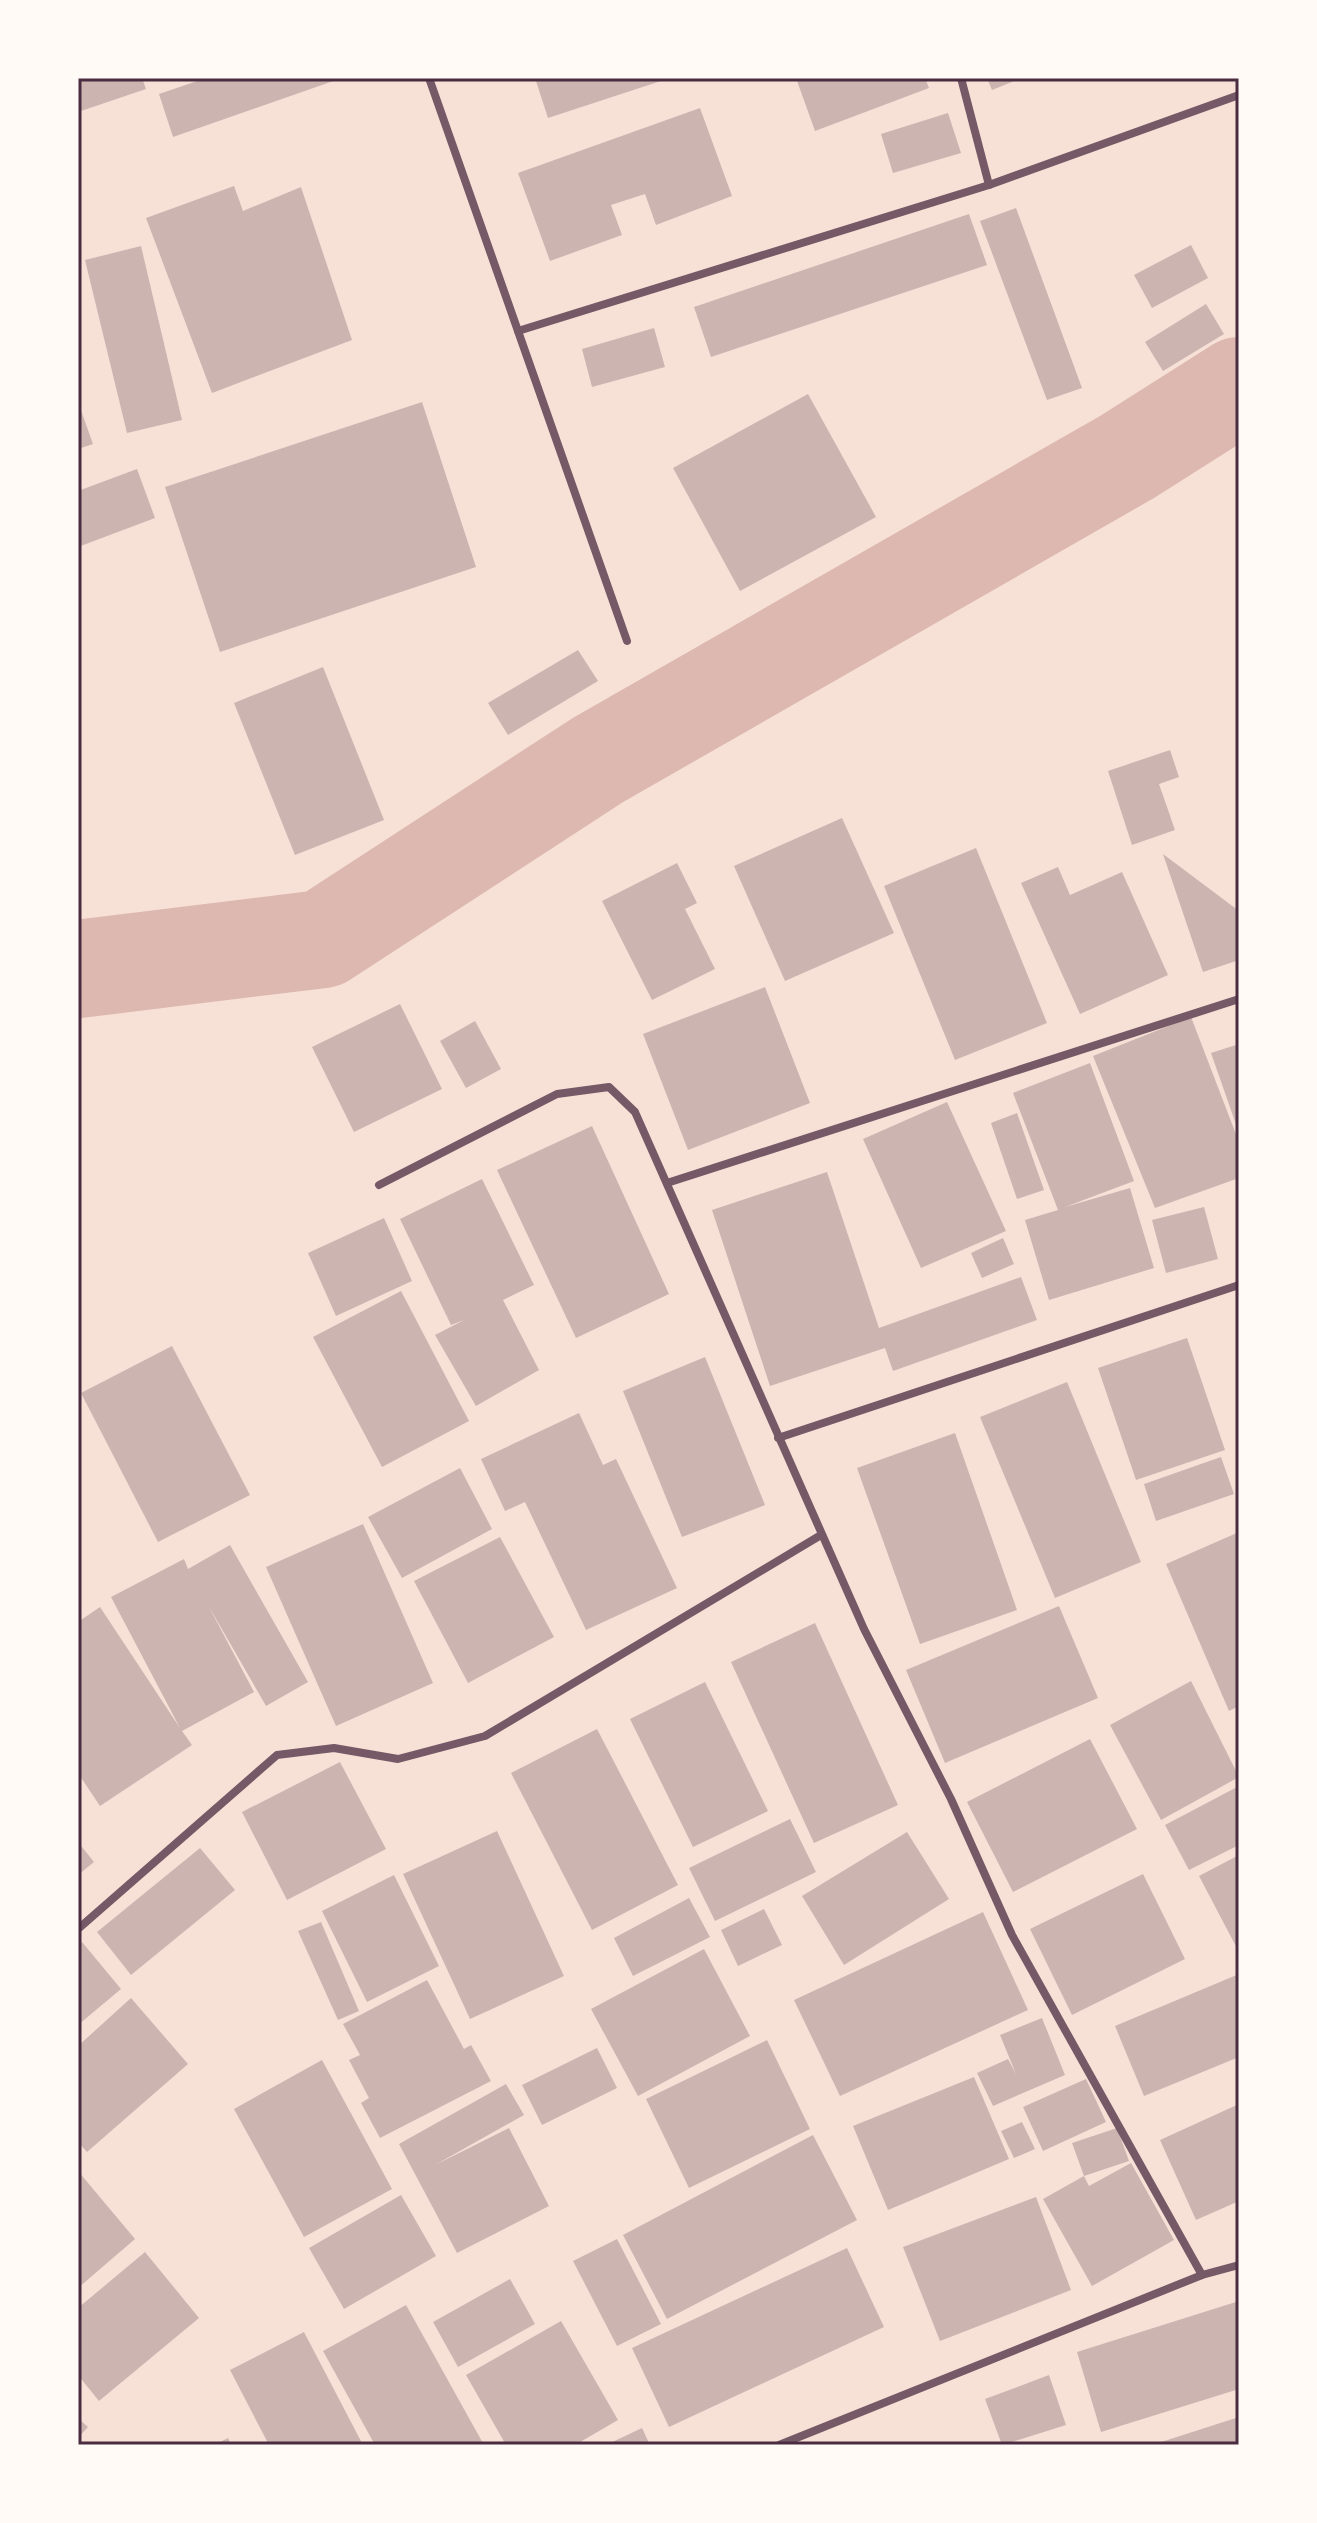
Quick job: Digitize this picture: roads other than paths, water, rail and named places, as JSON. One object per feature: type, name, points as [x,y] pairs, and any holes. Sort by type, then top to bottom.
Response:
[{"type":"street","points":[[429,78],[627,641]]},
{"type":"street","points":[[961,78],[989,185]]},
{"type":"street","points":[[518,331],[989,185],[1239,95]]},
{"type":"street","points":[[667,1183],[1239,999]]},
{"type":"street","points":[[379,1185],[557,1094],[609,1087],[635,1112],[864,1629],[951,1799],[1012,1935],[1202,2275]]},
{"type":"street","points":[[778,1438],[1239,1285]]},
{"type":"street","points":[[78,1929],[277,1755],[334,1748],[398,1759],[485,1736],[821,1535]]},
{"type":"street","points":[[779,2445],[1202,2275],[1239,2265]]},
{"type":"waterway","points":[[78,969],[323,939],[598,760],[1127,457],[1239,386]]}]
